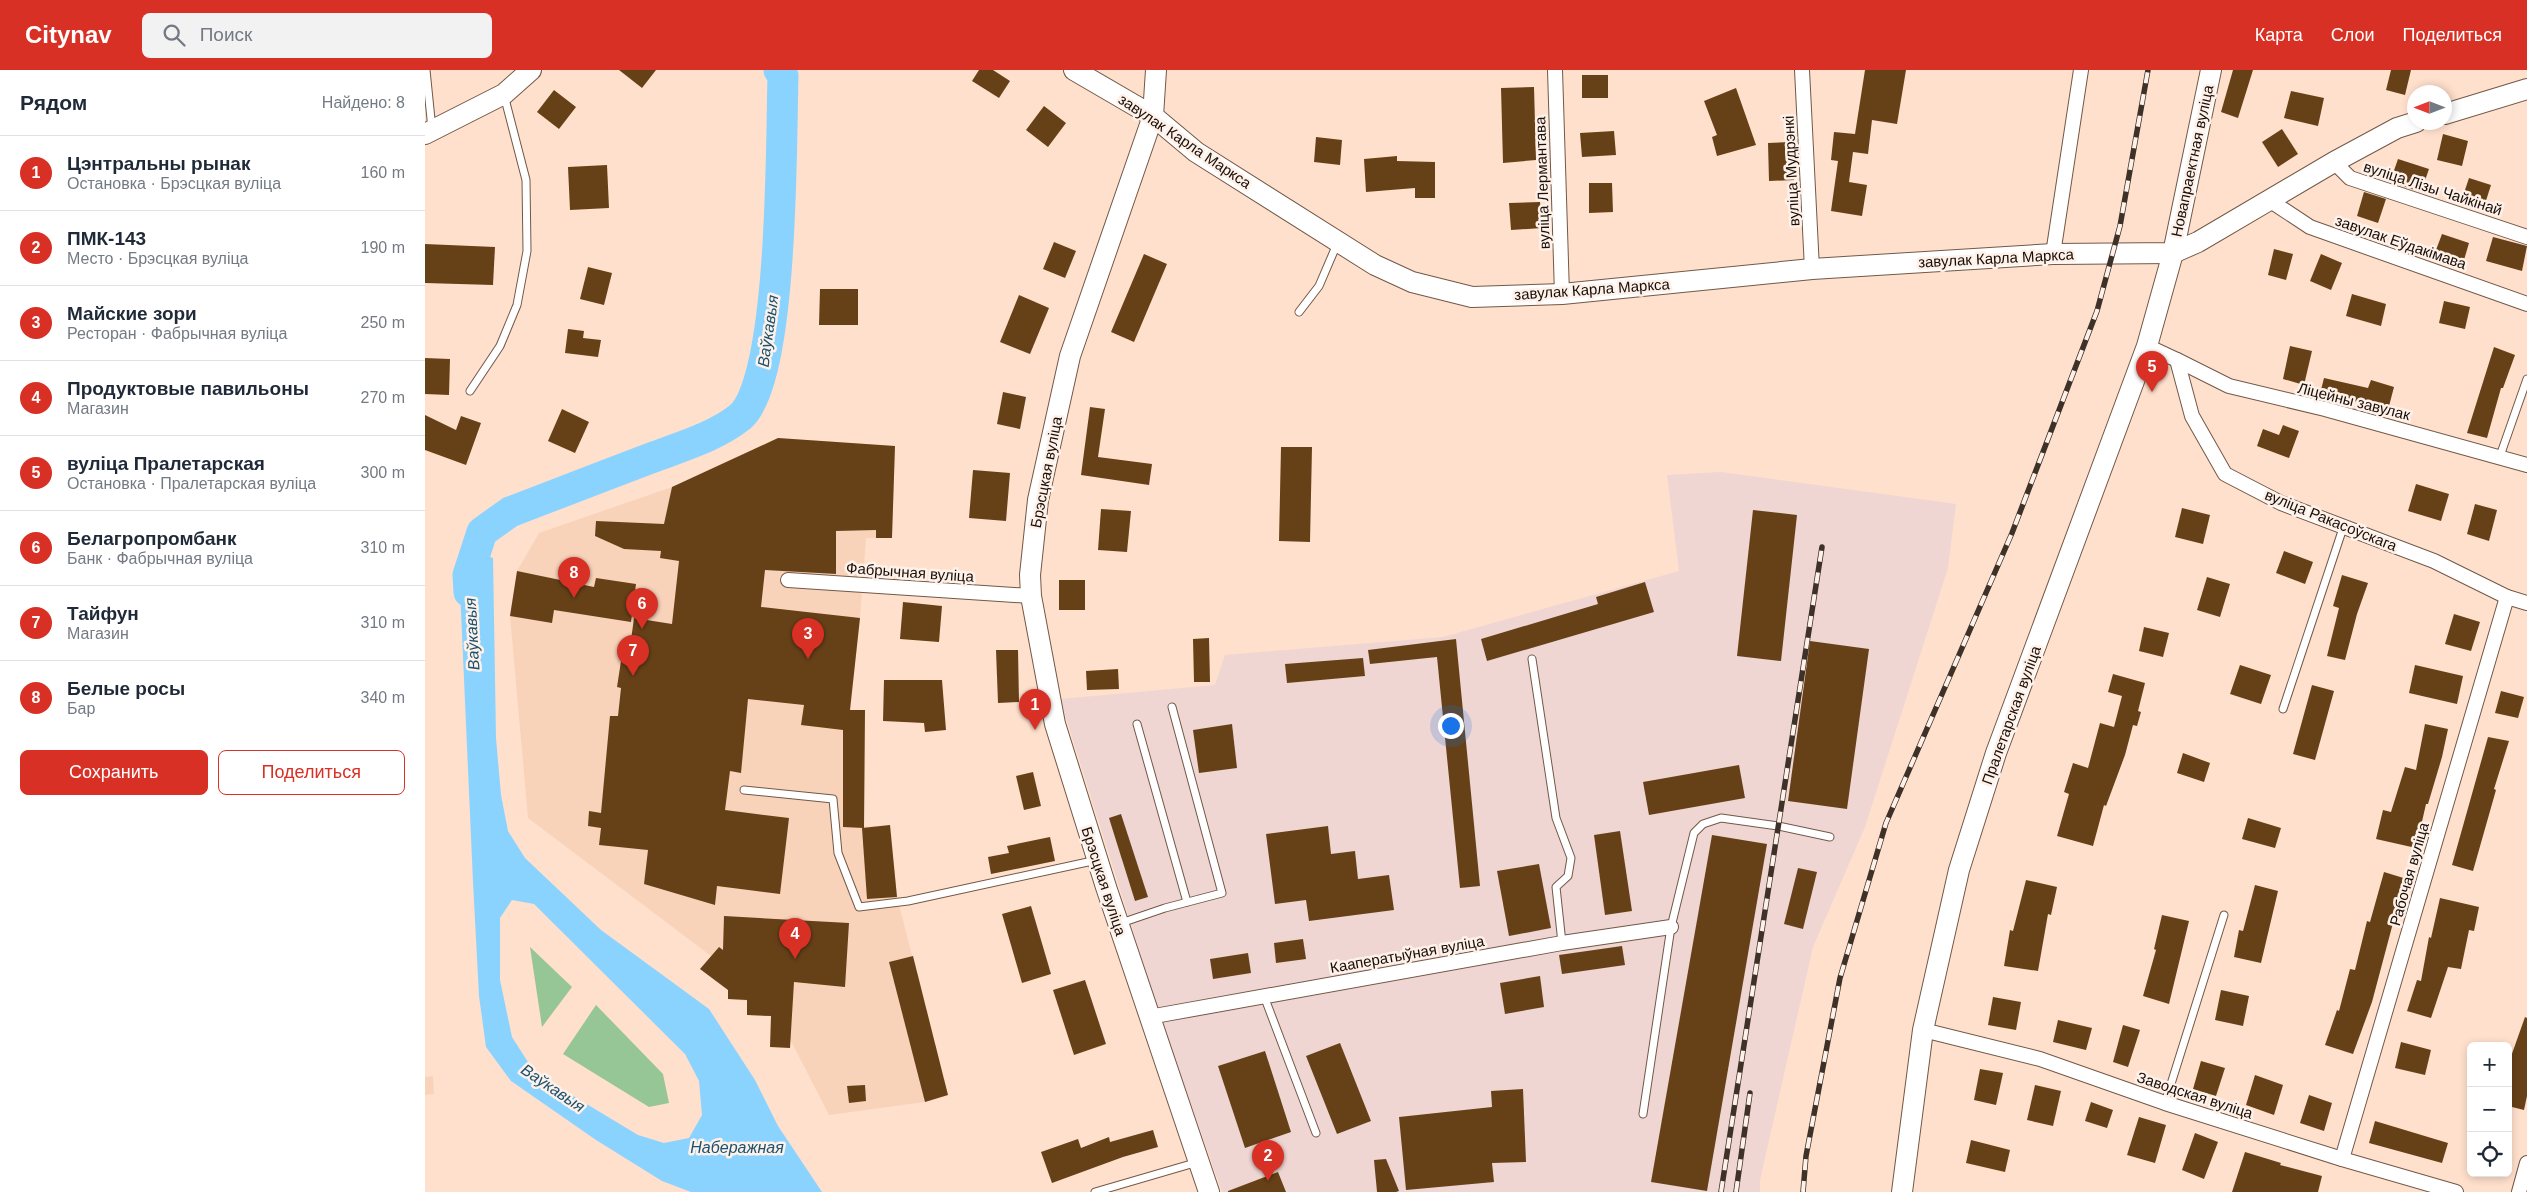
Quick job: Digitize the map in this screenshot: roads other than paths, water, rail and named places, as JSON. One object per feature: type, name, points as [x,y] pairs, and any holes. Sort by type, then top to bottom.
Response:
[{"type":"street","points":[[429,133],[504,94],[531,70]]},
{"type":"street","name":"завулак Карла Маркса","points":[[1074,70],[1153,116],[1196,152],[1375,265],[1412,282],[1472,296],[1562,294],[1813,269],[2053,254],[2173,252]]},
{"type":"street","name":"Брэсцкая вуліца","points":[[1156,70],[1153,116],[1070,356],[1038,500],[1030,575],[1031,596],[1055,724],[1118,924],[1209,1192]]},
{"type":"street","name":"вуліца Лермантава","points":[[1555,70],[1562,294]]},
{"type":"street","name":"вуліца Мудрэнкі","points":[[1802,70],[1813,269]]},
{"type":"street","points":[[2053,254],[2081,70]]},
{"type":"street","name":"Новапраектная вуліца","points":[[2173,252],[2211,70]]},
{"type":"street","points":[[2452,112],[2527,89]]},
{"type":"street","points":[[2173,252],[2198,242],[2334,162],[2397,128],[2407,125]]},
{"type":"street","name":"вуліца Лізы Чайкінай","points":[[2334,162],[2350,178],[2527,237]]},
{"type":"street","name":"завулак Еўдакімава","points":[[2269,200],[2310,228],[2527,304]]},
{"type":"street","name":"Пралетарская вуліца","points":[[1902,1192],[1923,1030],[1959,870],[1997,753],[2147,346],[2173,252]]},
{"type":"street","points":[[2147,346],[2177,360]]},
{"type":"street","name":"Ліцейны завулак","points":[[2177,360],[2229,386],[2500,456],[2527,465]]},
{"type":"street","name":"вуліца Ракасоўскага","points":[[2177,360],[2193,416],[2225,474],[2281,503],[2344,525],[2435,561],[2507,598],[2527,603]]},
{"type":"street","name":"Фабрычная вуліца","points":[[788,580],[1031,596]]},
{"type":"street","name":"Рабочая вуліца","points":[[2342,1159],[2507,598]]},
{"type":"street","name":"Кааператыўная вуліца","points":[[1149,1017],[1562,943],[1671,927]]},
{"type":"street","name":"Заводская вуліца","points":[[1923,1030],[2040,1059],[2165,1103],[2342,1159],[2456,1192]]},
{"type":"street","points":[[2519,1192],[2527,1163]]},
{"type":"lane","points":[[426,70],[429,133]]},
{"type":"lane","points":[[471,391],[500,346],[517,306],[527,251],[527,180],[504,94]]},
{"type":"lane","points":[[1299,312],[1319,286],[1339,242]]},
{"type":"lane","points":[[2500,456],[2527,379]]},
{"type":"lane","points":[[2283,709],[2344,525]]},
{"type":"lane","points":[[1532,659],[1556,818],[1571,858],[1567,876],[1556,886],[1562,943]]},
{"type":"lane","points":[[1118,924],[1222,893],[1172,707]]},
{"type":"lane","points":[[1137,724],[1187,902]]},
{"type":"lane","points":[[744,790],[833,799],[838,852],[859,907],[909,901],[1097,860]]},
{"type":"lane","points":[[1643,1114],[1671,927],[1694,833],[1703,824],[1721,818],[1778,826],[1830,837]]},
{"type":"lane","points":[[2165,1103],[2224,915]]},
{"type":"lane","points":[[1264,996],[1317,1133]]},
{"type":"lane","points":[[1095,1192],[1198,1162]]},
{"type":"water","name":"Наберажная","points":[[469,549],[493,558],[496,738],[501,795],[508,831],[525,858],[601,930],[709,1009],[755,1080],[778,1126],[822,1192],[691,1192],[662,1181],[596,1140],[511,1081],[486,1047],[479,996],[460,562]],"holes":[[[512,900],[534,904],[685,1054],[699,1081],[702,1115],[689,1138],[664,1143],[638,1135],[535,1073],[512,1037],[500,980],[500,918]]]},
{"type":"waterway","name":"Ваўкавыя","points":[[469,592],[468,575],[482,532],[510,512],[709,436],[740,417],[754,394],[765,357],[777,256],[783,76],[779,70]]},
{"type":"railway","points":[[1803,1192],[1806,1156],[1840,978],[1886,823],[2012,533],[2097,311],[2120,226],[2148,70]]},
{"type":"railway","points":[[1721,1192],[1822,547]]},
{"type":"railway","points":[[1736,1192],[1750,1093]]},
{"type":"place","name":"вуліца Пралетарская","points":[[2152,392]]},
{"type":"place","name":"Белые росы","points":[[574,598]]},
{"type":"place","name":"Белагропромбанк","points":[[642,629]]},
{"type":"place","name":"Майские зори","points":[[808,659]]},
{"type":"place","name":"Тайфун","points":[[633,676]]},
{"type":"place","name":"Цэнтральны рынак","points":[[1035,730]]},
{"type":"place","name":"Продуктовые павильоны","points":[[795,959]]},
{"type":"place","name":"ПМК-143","points":[[1268,1181]]}]
